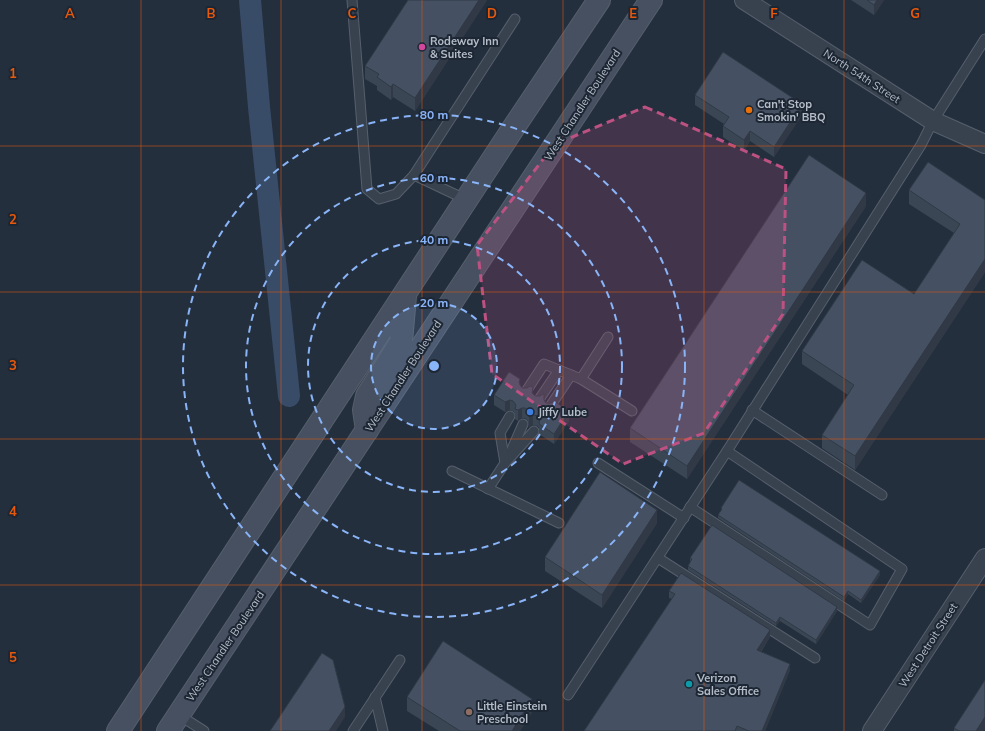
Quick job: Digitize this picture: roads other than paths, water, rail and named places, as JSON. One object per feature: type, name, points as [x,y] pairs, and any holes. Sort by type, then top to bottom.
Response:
[{"type":"main road","points":[[118,731],[599,0]]},
{"type":"main road","name":"West Chandler Boulevard","points":[[173,723],[651,0]]},
{"type":"main road","points":[[367,430],[364,410],[367,396],[401,342],[405,293]]},
{"type":"street","name":"North 54th Street","points":[[744,0],[933,121],[985,144]]},
{"type":"street","name":"West Detroit Street","points":[[872,731],[985,558]]},
{"type":"lane","points":[[352,0],[367,189],[379,199],[396,194],[414,176],[515,19]]},
{"type":"lane","points":[[568,695],[727,452],[752,410],[921,145],[933,121],[985,39]]},
{"type":"lane","points":[[414,176],[467,200]]},
{"type":"lane","points":[[582,379],[608,337]]},
{"type":"lane","points":[[525,393],[544,364],[582,379],[632,411]]},
{"type":"lane","points":[[538,401],[559,370]]},
{"type":"lane","points":[[549,408],[571,375]]},
{"type":"lane","points":[[752,410],[882,495]]},
{"type":"lane","points":[[505,463],[500,433],[510,416]]},
{"type":"lane","points":[[488,489],[505,463],[523,424]]},
{"type":"lane","points":[[505,463],[534,431]]},
{"type":"lane","points":[[690,507],[870,625],[902,569],[727,452]]},
{"type":"lane","points":[[598,463],[684,518]]},
{"type":"lane","points":[[452,471],[558,523]]},
{"type":"lane","points":[[658,558],[815,658]]},
{"type":"lane","points":[[353,731],[400,660]]},
{"type":"lane","points":[[375,697],[383,731]]},
{"type":"lane","points":[[173,723],[204,731]]},
{"type":"waterway","points":[[250,0],[259,107],[289,396]]},
{"type":"place","name":"Rodeway Inn & Suites","points":[[422,47]]},
{"type":"place","name":"Can't Stop Smokin' BBQ","points":[[749,110]]},
{"type":"place","name":"Jiffy Lube","points":[[530,412]]},
{"type":"place","name":"Verizon Sales Office","points":[[689,684]]},
{"type":"place","name":"Little Einstein Preschool","points":[[469,712]]}]
